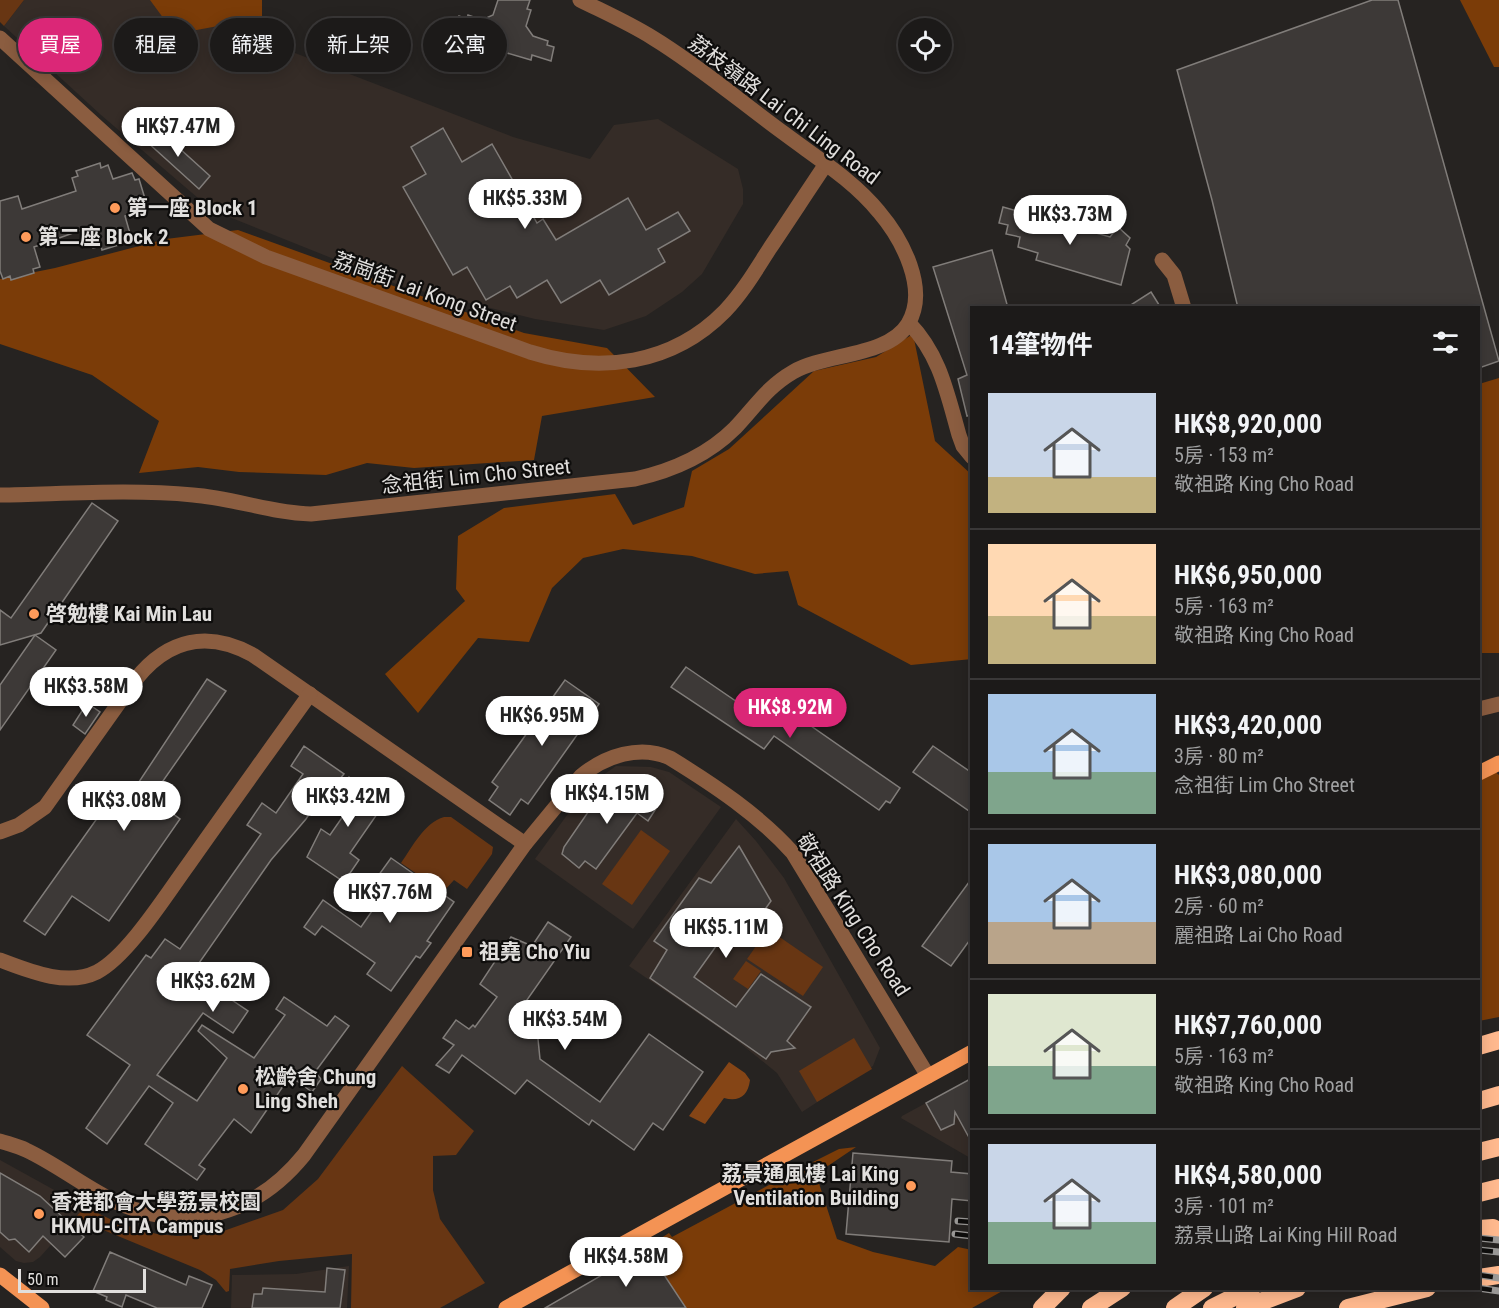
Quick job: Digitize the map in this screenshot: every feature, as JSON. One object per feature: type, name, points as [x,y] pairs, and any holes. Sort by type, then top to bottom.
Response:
[{"type":"highway","points":[[1480,1046],[1499,1040]]},
{"type":"highway","points":[[1480,1101],[1499,1095]]},
{"type":"highway","points":[[1480,1152],[1499,1147]]},
{"type":"highway","points":[[1480,1193],[1499,1188]]},
{"type":"highway","points":[[1480,1229],[1499,1231]]},
{"type":"highway","points":[[1480,1278],[1499,1275]]},
{"type":"highway","points":[[1042,1308],[1060,1290]]},
{"type":"highway","points":[[1091,1308],[1119,1290]]},
{"type":"highway","points":[[1175,1308],[1201,1290]]},
{"type":"highway","points":[[1212,1308],[1248,1290]]},
{"type":"highway","points":[[1245,1308],[1292,1290]]},
{"type":"highway","points":[[1348,1308],[1419,1290]]},
{"type":"main road","points":[[1480,772],[1499,763]]},
{"type":"main road","points":[[506,1308],[970,1053]]},
{"type":"main road","points":[[0,1275],[42,1308]]},
{"type":"street","name":"荔枝嶺路 Lai Chi Ling Road","points":[[580,0],[668,48],[826,164],[860,192],[879,212],[900,246],[916,286],[915,306],[909,323]]},
{"type":"street","name":"荔崗街 Lai Kong Street","points":[[0,38],[209,229],[266,257],[530,352],[561,361],[608,364],[636,360],[669,350],[699,333],[718,318],[736,299],[826,164]]},
{"type":"street","points":[[1162,260],[1179,284],[1184,306]]},
{"type":"street","points":[[909,323],[926,342],[936,360],[959,435],[963,446],[970,455]]},
{"type":"street","name":"念祖街 Lim Cho Street","points":[[0,495],[190,494],[228,499],[283,512],[319,514],[635,479],[678,465],[716,444],[735,427],[765,392],[796,370],[880,345],[898,336],[909,323]]},
{"type":"street","points":[[0,832],[19,825],[45,807],[143,670],[172,648],[207,640],[230,644],[253,655],[525,844]]},
{"type":"street","points":[[0,960],[39,975],[68,978],[96,973],[120,956],[154,913],[310,694]]},
{"type":"street","points":[[1480,709],[1499,704]]},
{"type":"street","name":"敬祖路 King Cho Road","points":[[0,1141],[26,1150],[119,1203],[156,1214],[207,1216],[236,1208],[267,1192],[291,1171],[304,1155],[525,844],[581,776],[591,767],[641,750],[670,758],[723,793],[769,829],[793,853],[928,1076]]},
{"type":"shaded area","points":[[0,0],[24,0],[4,26],[0,22]]},
{"type":"shaded area","points":[[24,0],[157,0],[210,20],[210,72],[294,72],[294,53],[306,57],[306,72],[344,72],[513,137],[590,159],[614,125],[658,119],[738,169],[743,189],[743,204],[702,274],[682,292],[646,316],[604,330],[535,319],[401,286],[212,210],[54,72],[102,72],[102,18],[18,18],[18,39],[4,26]]},
{"type":"shaded area","points":[[150,0],[262,0],[262,18],[210,18],[210,28],[198,30],[198,18],[163,18]]},
{"type":"shaded area","points":[[1460,0],[1499,0],[1499,67],[1494,67]]},
{"type":"shaded area","points":[[238,230],[524,333],[607,348],[655,397],[542,416],[534,460],[414,468],[367,463],[326,475],[239,472],[198,467],[139,473],[159,421],[92,375],[0,344],[0,279],[55,268],[166,239]]},
{"type":"shaded area","points":[[913,334],[935,441],[970,473],[970,659],[911,665],[798,605],[788,571],[755,574],[692,556],[623,549],[583,558],[552,588],[529,642],[478,638],[418,713],[385,674],[465,601],[456,589],[458,536],[504,508],[615,494],[633,525],[684,507],[692,471],[729,449],[814,371],[876,357]]},
{"type":"shaded area","points":[[1499,378],[1499,653],[1480,653],[1480,384]]},
{"type":"shaded area","points":[[1487,765],[1499,775],[1499,1017],[1480,1021],[1480,768]]},
{"type":"shaded area","points":[[616,766],[651,767],[669,772],[721,807],[633,929],[535,859],[589,785]]},
{"type":"shaded area","points":[[444,817],[451,817],[493,847],[492,854],[467,889],[454,880],[443,892],[401,863],[425,830]]},
{"type":"shaded area","points":[[736,819],[784,878],[880,1048],[873,1066],[802,1112],[777,1073],[735,1039],[629,966]]},
{"type":"shaded area","points":[[641,830],[670,851],[632,905],[602,884]]},
{"type":"shaded area","points":[[768,929],[823,967],[803,996],[747,959]]},
{"type":"shaded area","points":[[746,961],[761,971],[748,989],[733,979]]},
{"type":"shaded area","points":[[854,1038],[872,1069],[817,1102],[799,1071]]},
{"type":"shaded area","points":[[729,1062],[745,1073],[750,1080],[745,1094],[734,1099],[724,1098],[705,1124],[689,1116]]},
{"type":"shaded area","points":[[402,1066],[474,1131],[456,1155],[433,1156],[433,1190],[440,1219],[485,1283],[440,1308],[351,1308],[352,1254],[279,1261],[230,1269],[229,1291],[226,1292],[216,1280],[200,1270],[101,1229],[81,1230],[71,1222],[85,1207],[112,1220],[157,1234],[177,1236],[215,1234],[283,1210],[318,1179]]},
{"type":"shaded area","points":[[970,1079],[970,1158],[901,1118]]},
{"type":"shaded area","points":[[856,1147],[816,1174],[837,1239],[873,1252],[935,1266],[958,1247],[970,1250],[970,1290],[1004,1290],[972,1308],[678,1308],[649,1259],[647,1247],[669,1233],[672,1237],[839,1149]]},
{"type":"shaded area","name":"香港都會大學荔景校園 HKMU-CITA Campus","points":[[0,1160],[85,1207],[33,1262],[16,1261],[0,1247]]},
{"type":"shaded area","points":[[349,1266],[347,1308],[231,1308],[232,1275],[296,1274]]},
{"type":"building","points":[[498,0],[530,0],[527,9],[531,10],[526,26],[533,36],[548,41],[547,45],[554,47],[551,61],[532,55],[531,60],[507,53],[507,18],[486,18],[493,15]]},
{"type":"building","points":[[1372,0],[1398,0],[1499,361],[1480,368],[1480,306],[1238,306],[1177,70]]},
{"type":"building","points":[[157,128],[210,176],[199,189],[146,141]]},
{"type":"building","points":[[443,128],[462,162],[492,144],[537,223],[543,219],[556,240],[628,198],[646,230],[678,212],[690,231],[658,249],[665,262],[609,295],[600,280],[561,303],[547,280],[517,298],[510,286],[486,300],[467,267],[453,275],[403,187],[426,174],[411,147]]},
{"type":"building","points":[[100,163],[101,168],[108,165],[113,179],[132,173],[135,180],[139,179],[146,202],[142,203],[144,210],[125,216],[131,237],[123,239],[125,243],[102,250],[101,246],[93,248],[87,228],[34,247],[40,267],[33,269],[34,273],[11,280],[10,276],[3,279],[0,271],[0,201],[18,196],[22,209],[76,191],[72,178],[78,176],[76,171]]},
{"type":"building","points":[[1003,207],[1110,237],[1118,227],[1130,238],[1126,245],[1130,249],[1121,285],[1036,260],[1038,253],[1018,247],[1020,237],[1006,234],[1008,225],[999,223]]},
{"type":"building","points":[[992,250],[1007,306],[970,306],[970,415],[967,416],[958,379],[967,375],[933,267]]},
{"type":"building","points":[[1151,292],[1160,306],[1129,306]]},
{"type":"building","name":"啓勉樓 Kai Min Lau","points":[[92,503],[118,521],[41,633],[0,645],[0,610],[11,618]]},
{"type":"building","points":[[35,635],[56,650],[0,730],[0,685]]},
{"type":"building","points":[[686,667],[765,721],[778,703],[900,788],[890,803],[886,801],[879,810],[774,736],[764,749],[671,687]]},
{"type":"building","points":[[207,679],[226,691],[151,798],[180,819],[109,921],[72,896],[45,935],[24,921],[103,810],[108,813],[129,783],[135,788]]},
{"type":"building","points":[[565,680],[599,704],[528,804],[521,799],[510,815],[489,800],[498,787],[492,782]]},
{"type":"building","points":[[87,703],[100,712],[85,734],[73,725]]},
{"type":"building","points":[[304,746],[344,774],[327,794],[324,792],[306,819],[271,860],[192,973],[248,1011],[233,1033],[203,1013],[157,1075],[197,1101],[227,1058],[198,1031],[202,1025],[254,1058],[285,1015],[276,1009],[284,997],[327,1026],[335,1016],[349,1026],[315,1072],[321,1079],[312,1092],[290,1076],[251,1133],[234,1119],[199,1165],[205,1169],[197,1180],[145,1144],[173,1103],[149,1086],[107,1144],[86,1128],[130,1065],[87,1035],[146,955],[151,958],[165,939],[180,949],[261,834],[247,825],[262,803],[276,813],[303,774],[291,766]]},
{"type":"building","points":[[933,746],[970,772],[970,812],[913,772]]},
{"type":"building","points":[[349,777],[367,789],[373,781],[391,794],[350,853],[359,860],[344,882],[307,857],[321,829],[330,835],[348,809],[337,801]]},
{"type":"building","points":[[628,783],[659,804],[648,821],[637,813],[596,869],[585,861],[579,868],[562,854],[564,847],[606,786],[620,795]]},
{"type":"building","points":[[739,846],[771,901],[748,937],[729,928],[694,977],[736,1007],[761,974],[811,1007],[787,1041],[795,1048],[771,1052],[766,1059],[650,978],[667,950],[654,941],[699,878],[711,883]]},
{"type":"building","points":[[391,858],[454,902],[427,941],[431,943],[420,958],[416,956],[391,991],[367,974],[375,963],[322,926],[315,935],[304,927],[323,900],[361,927],[390,885],[378,876]]},
{"type":"building","points":[[970,881],[970,940],[951,966],[922,946]]},
{"type":"building","points":[[548,922],[571,937],[522,1007],[529,1012],[524,1020],[537,1029],[540,1059],[600,1102],[649,1034],[703,1072],[663,1130],[653,1123],[634,1150],[592,1120],[589,1125],[527,1080],[515,1094],[462,1055],[449,1073],[436,1065],[454,1045],[443,1038],[456,1020],[469,1029],[473,1025],[475,1027],[497,997],[480,984],[511,937],[532,946]]},
{"type":"building","points":[[970,1079],[970,1139],[955,1112],[954,1124],[941,1130],[926,1103]]},
{"type":"building","name":"荔景通風樓 Lai King Ventilation Building","points":[[853,1153],[952,1161],[951,1172],[970,1174],[970,1201],[952,1199],[949,1242],[846,1234]]},
{"type":"building","points":[[0,1173],[40,1196],[84,1237],[65,1257],[43,1236],[29,1252],[15,1239],[9,1240],[0,1232]]},
{"type":"building","points":[[647,1249],[686,1308],[545,1308]]},
{"type":"building","points":[[110,1252],[186,1285],[189,1276],[212,1285],[202,1308],[157,1308],[126,1295],[122,1307],[106,1300],[107,1297],[93,1291]]},
{"type":"building","points":[[327,1268],[345,1270],[340,1308],[252,1308],[254,1294],[262,1294],[263,1288],[325,1292]]},
{"type":"railway","points":[[958,1221],[970,1222]]},
{"type":"railway","points":[[955,1234],[970,1236]]},
{"type":"railway","points":[[1480,1238],[1499,1240]]},
{"type":"railway","points":[[1480,1250],[1499,1252]]},
{"type":"railway","points":[[1480,1275],[1499,1278]]},
{"type":"railway","points":[[1480,1288],[1499,1291]]},
{"type":"place","name":"第一座 Block 1","points":[[115,208]]},
{"type":"place","name":"第二座 Block 2","points":[[26,237]]},
{"type":"place","name":"啓勉樓 Kai Min Lau","points":[[34,614]]},
{"type":"place","name":"祖堯 Cho Yiu","points":[[467,952]]},
{"type":"place","name":"松齡舍 Chung Ling Sheh","points":[[243,1089]]},
{"type":"place","name":"荔景通風樓 Lai King Ventilation Building","points":[[911,1186]]},
{"type":"place","name":"香港都會大學荔景校園 HKMU-CITA Campus","points":[[39,1214]]}]
